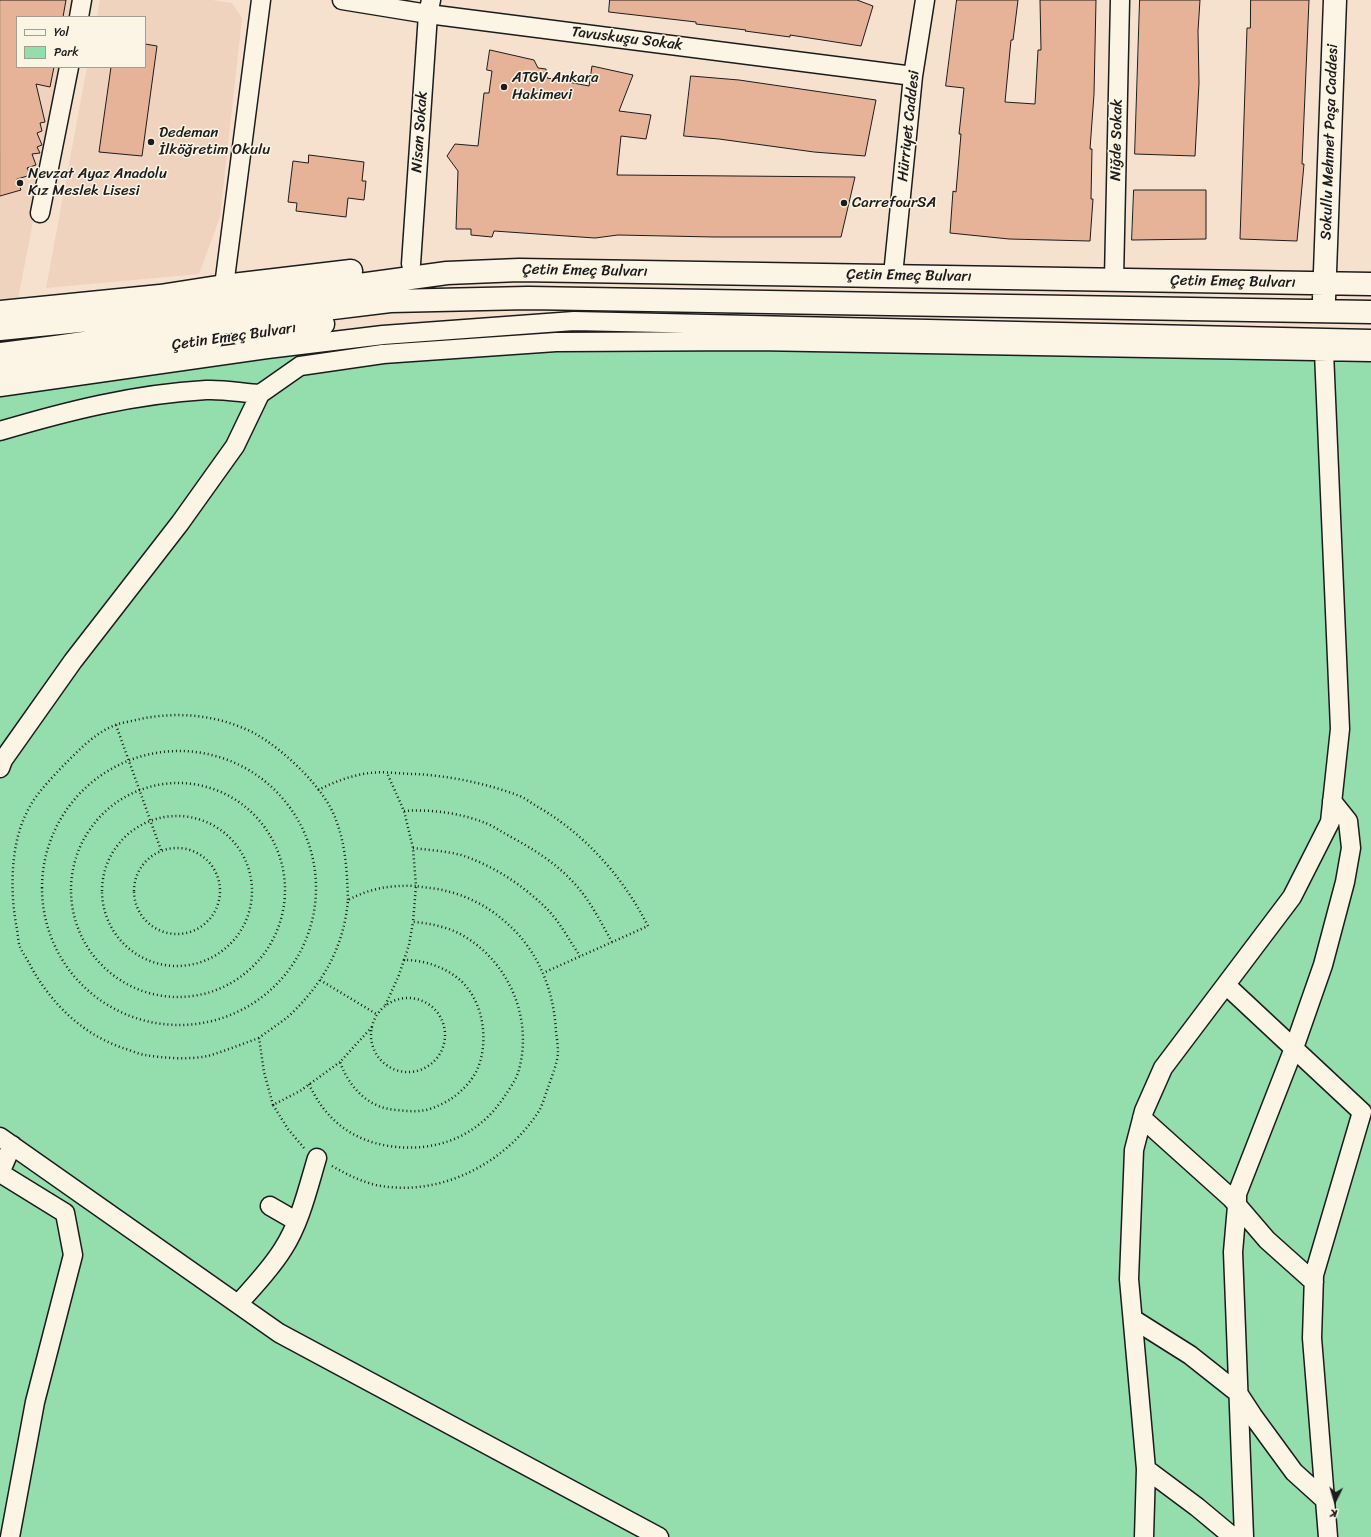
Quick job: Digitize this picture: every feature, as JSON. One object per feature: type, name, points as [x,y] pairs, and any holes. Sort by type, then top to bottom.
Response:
[{"type":"main road","name":"Sokullu Mehmet Paşa Caddesi","points":[[1323,312],[1335,0]]},
{"type":"main road","name":"Çetin Emeç Bulvarı","points":[[0,312],[160,296],[224,286],[411,264],[447,273]]},
{"type":"main road","name":"Çetin Emeç Bulvarı","points":[[0,329],[148,314],[447,273],[519,270],[1371,284]]},
{"type":"main road","name":"Çetin Emeç Bulvarı","points":[[0,354],[390,301],[528,298],[1371,312]]},
{"type":"main road","name":"Çetin Emeç Bulvarı","points":[[0,371],[369,318],[467,299]]},
{"type":"street","points":[[79,16],[82,0]]},
{"type":"street","points":[[224,286],[261,0]]},
{"type":"street","name":"Tavuskuşu Sokak","points":[[342,0],[430,7],[913,76]]},
{"type":"street","name":"Hürriyet Caddesi","points":[[893,276],[913,76],[925,0]]},
{"type":"street","name":"Niğde Sokak","points":[[1114,279],[1120,0]]},
{"type":"street","name":"Nisan Sokak","points":[[411,264],[430,7]]},
{"type":"street","points":[[40,213],[69,68]]},
{"type":"street","points":[[0,387],[252,351],[383,335],[574,321],[1371,339]]},
{"type":"street","points":[[0,768],[3,760],[72,661],[180,523],[235,446],[260,394],[300,366],[383,354],[556,342],[772,342],[1371,352]]},
{"type":"street","points":[[1144,1537],[1146,1469],[1129,1279],[1134,1150],[1142,1118],[1163,1068],[1292,897],[1330,822],[1340,729],[1324,352]]},
{"type":"street","points":[[0,431],[119,400],[207,390],[260,394]]},
{"type":"street","points":[[1244,1537],[1233,1252],[1237,1194],[1294,1048],[1323,965],[1345,882],[1351,848],[1348,820],[1332,801]]},
{"type":"street","points":[[1226,985],[1362,1112],[1316,1267],[1314,1282],[1312,1338],[1328,1537]]},
{"type":"street","points":[[1142,1118],[1231,1198],[1267,1240],[1314,1282]]},
{"type":"street","points":[[10,1537],[35,1402],[73,1255],[65,1213],[0,1173],[6,1141],[279,1333],[659,1537]]},
{"type":"street","points":[[238,1304],[266,1273],[284,1248],[302,1208],[311,1165]]},
{"type":"street","points":[[270,1206],[296,1221]]},
{"type":"street","points":[[1133,1318],[1190,1355],[1238,1393],[1294,1472],[1325,1500]]},
{"type":"street","points":[[1146,1469],[1197,1507],[1233,1537]]},
{"type":"path","points":[[167,715],[192,715],[220,719],[267,740],[288,757],[318,790],[336,818],[342,839],[348,900],[347,913],[341,940],[330,965],[308,996],[290,1015],[259,1038],[206,1056],[175,1058],[142,1054],[107,1042],[88,1032],[64,1011],[40,982],[20,946],[14,912],[12,877],[16,846],[25,815],[38,794],[81,748],[102,732],[116,725],[149,717],[167,715]]},
{"type":"path","points":[[116,725],[161,850]]},
{"type":"path","points":[[166,751],[194,751],[222,757],[248,769],[271,785],[290,806],[304,830],[314,857],[317,885],[315,913],[307,940],[293,965],[274,988],[251,1006],[224,1018],[196,1025],[166,1025],[131,1016],[111,1007],[87,990],[67,968],[53,943],[44,915],[41,886],[44,857],[54,829],[69,804],[89,784],[112,768],[128,761],[138,756],[166,751]]},
{"type":"path","points":[[318,790],[348,778],[371,773],[431,775],[475,782],[518,795],[549,813],[582,839],[603,860],[622,883],[648,926],[543,973]]},
{"type":"path","points":[[385,1006],[402,999],[414,998],[426,1002],[436,1010],[443,1020],[446,1032],[445,1045],[439,1056],[431,1065],[420,1071],[407,1073],[395,1070],[385,1064],[377,1055],[372,1044],[371,1032],[374,1020],[385,1006],[399,975],[409,945],[413,922],[416,886],[413,848],[404,811],[387,773]]},
{"type":"path","points":[[184,783],[205,786],[226,794],[244,805],[260,820],[272,838],[281,857],[285,878],[285,900],[281,921],[272,941],[260,959],[243,975],[224,987],[202,994],[178,997],[155,994],[133,987],[114,975],[97,959],[84,940],[75,918],[71,895],[72,872],[79,850],[90,829],[105,812],[122,799],[139,790],[162,784],[184,783]]},
{"type":"path","points":[[404,811],[414,810],[448,813],[484,822],[516,839],[560,869],[573,882],[587,899],[612,942]]},
{"type":"path","points":[[182,816],[201,820],[218,828],[232,840],[243,855],[250,872],[252,891],[250,909],[243,926],[232,942],[219,953],[203,961],[186,965],[168,965],[151,962],[122,942],[112,928],[105,912],[102,889],[103,877],[108,861],[117,845],[130,832],[150,821],[164,817],[182,816]]},
{"type":"path","points":[[175,847],[189,849],[202,855],[212,865],[218,877],[221,891],[218,905],[211,918],[200,928],[187,933],[172,934],[158,931],[146,922],[138,911],[133,897],[134,882],[139,868],[149,858],[161,850],[175,847]]},
{"type":"path","points":[[413,848],[461,856],[497,870],[522,887],[545,907],[561,927],[580,956]]},
{"type":"path","points":[[259,1038],[264,1072],[273,1105],[288,1129],[302,1146],[311,1165],[376,1185],[399,1187],[428,1186],[457,1178],[480,1167],[504,1151],[524,1131],[540,1110],[558,1054],[556,1024],[551,994],[541,967],[524,941],[502,918],[476,902],[447,891],[416,886],[376,888],[363,892],[348,900]]},
{"type":"path","points":[[309,1084],[324,1110],[348,1132],[373,1143],[396,1147],[421,1148],[443,1144],[463,1135],[481,1123],[496,1109],[508,1092],[517,1075],[522,1055],[523,1035],[521,1017],[515,997],[505,976],[495,960],[462,935],[442,927],[413,922]]},
{"type":"path","points":[[340,1062],[351,1085],[362,1096],[374,1104],[388,1110],[427,1110],[444,1103],[458,1094],[476,1072],[481,1058],[483,1045],[480,1013],[476,1000],[460,980],[450,973],[437,966],[423,962],[404,960]]},
{"type":"path","points":[[320,980],[378,1015]]},
{"type":"path","points":[[273,1105],[300,1091],[340,1062],[372,1027]]},
{"type":"shaded area","name":"Nevzat Ayaz Anadolu Kız Meslek Lisesi","points":[[0,0],[76,0],[72,16],[16,16],[16,68],[63,68],[18,299],[0,299]]},
{"type":"shaded area","name":"Dedeman İlköğretim Okulu","points":[[100,0],[212,0],[232,3],[242,18],[220,217],[199,274],[46,288],[87,68],[146,68],[146,16],[97,16]]},
{"type":"green space","points":[[556,342],[1371,352],[1371,1537],[0,1537],[0,387],[267,349],[383,354]]},
{"type":"building","points":[[0,0],[66,0],[63,16],[16,16],[16,68],[54,68],[50,87],[36,84],[45,122],[40,123],[42,131],[37,133],[42,145],[37,147],[40,153],[32,154],[36,165],[27,168],[31,175],[17,179],[21,190],[0,196]]},
{"type":"building","points":[[610,0],[857,0],[873,6],[861,46],[790,35],[790,37],[696,24],[696,22],[609,12]]},
{"type":"building","points":[[957,0],[1018,0],[1013,40],[1011,40],[1005,102],[1035,104],[1038,50],[1041,50],[1040,0],[1096,0],[1094,94],[1090,149],[1092,149],[1091,199],[1093,199],[1090,241],[1009,239],[950,233],[953,191],[956,192],[961,134],[959,134],[964,88],[946,86]]},
{"type":"building","points":[[1140,0],[1200,0],[1198,31],[1199,83],[1195,156],[1135,154]]},
{"type":"building","points":[[1251,0],[1309,0],[1302,164],[1304,164],[1297,241],[1240,239],[1247,28],[1250,28]]},
{"type":"building","name":"Dedeman İlköğretim Okulu","points":[[146,44],[157,46],[142,156],[99,152],[111,68],[146,68]]},
{"type":"building","points":[[490,50],[534,60],[538,68],[546,69],[547,78],[589,86],[592,66],[633,75],[619,111],[651,115],[646,139],[621,136],[617,175],[855,177],[841,237],[618,235],[595,238],[494,231],[492,237],[471,235],[471,229],[456,229],[458,171],[447,156],[455,144],[478,146],[484,93],[489,93],[492,71],[487,70]]},
{"type":"building","points":[[691,76],[739,80],[876,100],[865,156],[814,152],[719,139],[684,136]]},
{"type":"building","points":[[309,155],[364,162],[362,181],[366,181],[364,200],[348,198],[346,217],[296,211],[297,203],[288,202],[293,161],[308,163]]},
{"type":"building","points":[[1134,190],[1206,190],[1206,239],[1132,240]]},
{"type":"place","name":"ATGV Ankara Hakimevi","points":[[504,87]]},
{"type":"place","name":"Dedeman İlköğretim Okulu","points":[[151,142]]},
{"type":"place","name":"Nevzat Ayaz Anadolu Kız Meslek Lisesi","points":[[20,183]]},
{"type":"place","name":"CarrefourSA","points":[[844,203]]}]
